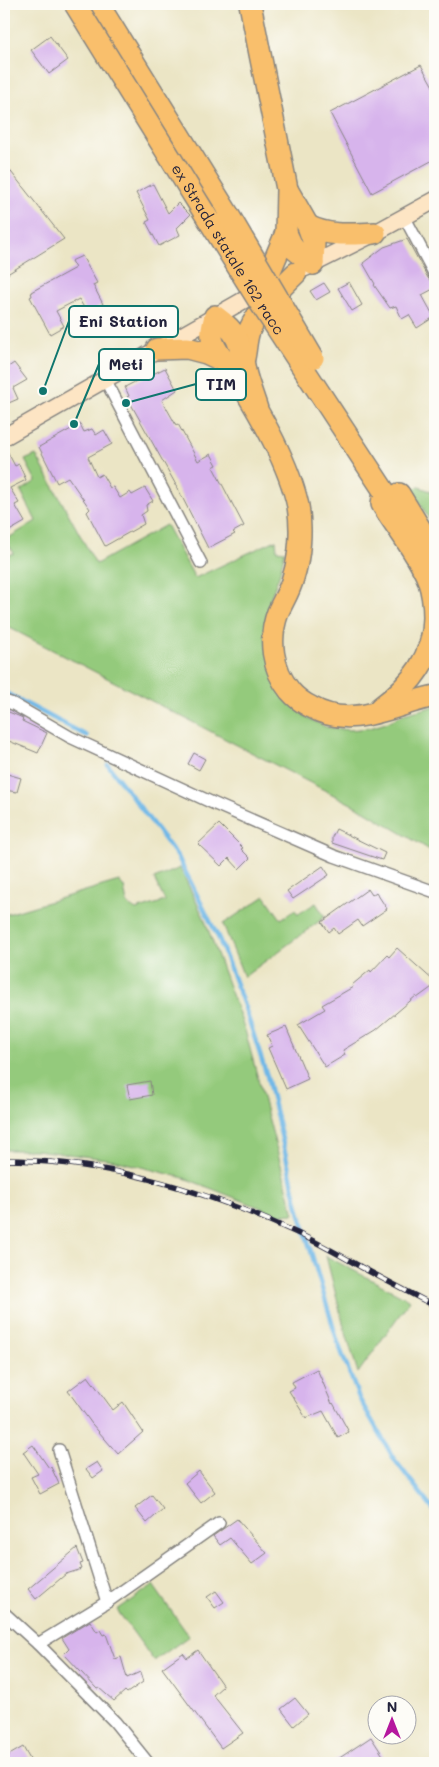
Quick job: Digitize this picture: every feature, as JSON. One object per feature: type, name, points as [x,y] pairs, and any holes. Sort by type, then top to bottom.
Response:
[{"type":"highway","name":"ex Strada statale 162 racc","points":[[75,4],[254,292],[388,496]]},
{"type":"highway","name":"ex Strada statale 162 racc","points":[[98,4],[228,214],[304,343],[388,496]]},
{"type":"highway","points":[[112,4],[218,187],[228,214]]},
{"type":"highway","points":[[250,4],[287,189],[286,233],[270,271],[258,291]]},
{"type":"highway","points":[[244,358],[249,332],[267,304],[304,268],[314,243],[308,226],[287,189]]},
{"type":"highway","points":[[308,226],[319,232],[330,234],[375,233]]},
{"type":"highway","points":[[286,233],[304,268]]},
{"type":"highway","points":[[257,409],[237,338],[228,325],[211,318],[213,342],[223,361],[236,376],[257,409],[290,478],[297,502],[300,527],[294,577],[273,629],[273,648],[276,664],[290,691],[300,701],[315,710],[332,716],[351,718],[392,709],[416,700],[435,696]]},
{"type":"highway","points":[[157,349],[188,348],[206,353],[223,361]]},
{"type":"highway","points":[[388,496],[435,553]]},
{"type":"highway","points":[[388,496],[435,571]]},
{"type":"highway","points":[[369,715],[401,691],[418,671],[427,655],[434,624],[432,594],[428,579],[388,496]]},
{"type":"main road","points":[[4,437],[258,291],[435,202]]},
{"type":"street","points":[[404,216],[435,276]]},
{"type":"street","points":[[105,379],[201,563]]},
{"type":"street","points":[[4,701],[13,704],[70,737],[216,804],[334,856],[435,892]]},
{"type":"street","points":[[59,1450],[107,1602]]},
{"type":"street","points":[[38,1644],[107,1602],[219,1524]]},
{"type":"street","points":[[4,1613],[38,1644],[115,1722],[148,1763]]},
{"type":"green space","points":[[36,455],[96,564],[166,525],[195,578],[276,540],[277,550],[285,551],[279,576],[270,599],[274,601],[284,697],[306,717],[326,727],[349,730],[370,728],[404,714],[435,706],[435,853],[361,809],[4,625],[4,557],[14,553],[5,540],[36,521],[21,491],[36,481],[25,460]]},
{"type":"green space","points":[[420,487],[435,493],[435,529],[411,488]]},
{"type":"green space","points":[[180,868],[204,918],[245,1030],[294,1214],[279,1215],[184,1178],[114,1160],[36,1150],[4,1150],[4,915],[119,881],[124,887],[127,904],[136,910],[165,901],[154,879]]},
{"type":"green space","points":[[265,896],[281,919],[295,910],[298,914],[316,903],[325,917],[244,977],[223,924]]},
{"type":"green space","points":[[326,1256],[410,1300],[358,1373],[343,1323]]},
{"type":"green space","points":[[153,1585],[189,1636],[154,1661],[117,1610]]},
{"type":"building","points":[[50,36],[68,60],[49,74],[31,50]]},
{"type":"building","points":[[421,65],[435,90],[435,159],[372,193],[330,113]]},
{"type":"building","points":[[4,163],[64,239],[4,276]]},
{"type":"building","points":[[153,184],[168,213],[178,203],[190,215],[177,228],[180,235],[159,246],[146,222],[150,220],[136,193]]},
{"type":"building","points":[[407,239],[428,278],[435,286],[435,288],[422,295],[434,317],[417,328],[409,315],[402,319],[396,306],[390,308],[374,285],[363,263],[384,247]]},
{"type":"building","points":[[82,256],[97,283],[93,285],[103,304],[87,313],[79,299],[56,311],[64,326],[50,334],[30,297],[32,296],[31,292],[75,268],[71,261]]},
{"type":"building","points":[[349,282],[362,305],[352,311],[338,288]]},
{"type":"building","points":[[324,283],[330,292],[316,300],[310,291]]},
{"type":"building","points":[[14,363],[27,380],[13,388],[18,399],[4,405],[4,370]]},
{"type":"building","points":[[165,368],[177,390],[162,400],[176,425],[178,424],[198,461],[211,454],[217,465],[213,467],[244,526],[233,532],[235,534],[208,548],[176,485],[127,397],[129,396],[125,387]]},
{"type":"building","points":[[80,424],[84,432],[92,429],[96,435],[104,430],[112,444],[88,457],[97,477],[102,474],[110,488],[113,487],[120,498],[130,492],[132,495],[145,488],[153,501],[146,505],[147,511],[141,515],[144,524],[105,546],[87,512],[90,509],[68,477],[57,483],[39,447]]},
{"type":"building","points":[[4,447],[15,466],[19,464],[26,480],[10,488],[19,503],[15,505],[25,522],[4,534]]},
{"type":"building","points":[[4,710],[23,718],[22,721],[47,733],[38,753],[4,739]]},
{"type":"building","points":[[194,753],[205,759],[199,770],[188,764]]},
{"type":"building","points":[[4,773],[21,778],[17,792],[4,790]]},
{"type":"building","points":[[219,824],[243,848],[241,849],[250,858],[239,869],[229,858],[221,866],[198,844]]},
{"type":"building","points":[[336,829],[385,853],[382,860],[332,843],[332,837]]},
{"type":"building","points":[[323,866],[329,875],[293,899],[287,891]]},
{"type":"building","points":[[368,889],[372,895],[376,892],[387,909],[362,926],[358,920],[338,934],[334,928],[329,932],[322,922]]},
{"type":"building","points":[[397,948],[435,982],[435,985],[417,998],[416,996],[376,1030],[343,1050],[345,1055],[325,1067],[298,1025],[325,1009],[322,1005],[353,987],[352,985],[370,970],[371,972],[387,955],[389,957]]},
{"type":"building","points":[[286,1027],[308,1079],[286,1089],[268,1048],[272,1046],[267,1035]]},
{"type":"building","points":[[150,1081],[152,1095],[130,1099],[127,1085]]},
{"type":"building","points":[[317,1369],[332,1404],[349,1432],[338,1438],[323,1411],[306,1418],[289,1391],[295,1388],[292,1382]]},
{"type":"building","points":[[88,1376],[113,1410],[123,1402],[143,1432],[118,1454],[92,1424],[68,1391]]},
{"type":"building","points":[[33,1445],[49,1468],[51,1467],[59,1484],[40,1494],[31,1477],[38,1474],[23,1452]]},
{"type":"building","points":[[97,1462],[103,1471],[93,1478],[86,1469]]},
{"type":"building","points":[[199,1471],[215,1492],[201,1503],[185,1483]]},
{"type":"building","points":[[152,1495],[163,1509],[147,1523],[135,1508]]},
{"type":"building","points":[[237,1519],[267,1553],[252,1564],[230,1538],[220,1545],[213,1536]]},
{"type":"building","points":[[77,1548],[83,1563],[80,1564],[82,1569],[66,1574],[36,1599],[28,1589]]},
{"type":"building","points":[[216,1591],[224,1602],[215,1608],[207,1597]]},
{"type":"building","points":[[90,1621],[97,1632],[100,1630],[103,1635],[106,1634],[115,1659],[121,1657],[127,1678],[140,1672],[143,1682],[127,1693],[125,1691],[114,1701],[99,1688],[97,1689],[64,1654],[69,1649],[62,1638]]},
{"type":"building","points":[[198,1650],[223,1686],[213,1695],[243,1733],[221,1748],[162,1668],[183,1653],[187,1658]]},
{"type":"building","points":[[295,1698],[308,1714],[294,1726],[281,1709]]},
{"type":"building","points":[[366,1740],[366,1744],[376,1744],[384,1757],[376,1763],[332,1763]]},
{"type":"building","points":[[23,1747],[32,1763],[4,1763],[4,1758]]},
{"type":"waterway","points":[[4,692],[87,736]]},
{"type":"waterway","points":[[108,765],[178,857],[219,939],[245,1008],[267,1076],[299,1211],[338,1343],[359,1398],[394,1459],[435,1512]]},
{"type":"railway","points":[[4,1160],[80,1165],[117,1172],[154,1180],[227,1203],[305,1237],[435,1306]]},
{"type":"place","name":"Eni Station","points":[[43,391]]},
{"type":"place","name":"TIM","points":[[126,403]]},
{"type":"place","name":"Meti","points":[[74,424]]}]
